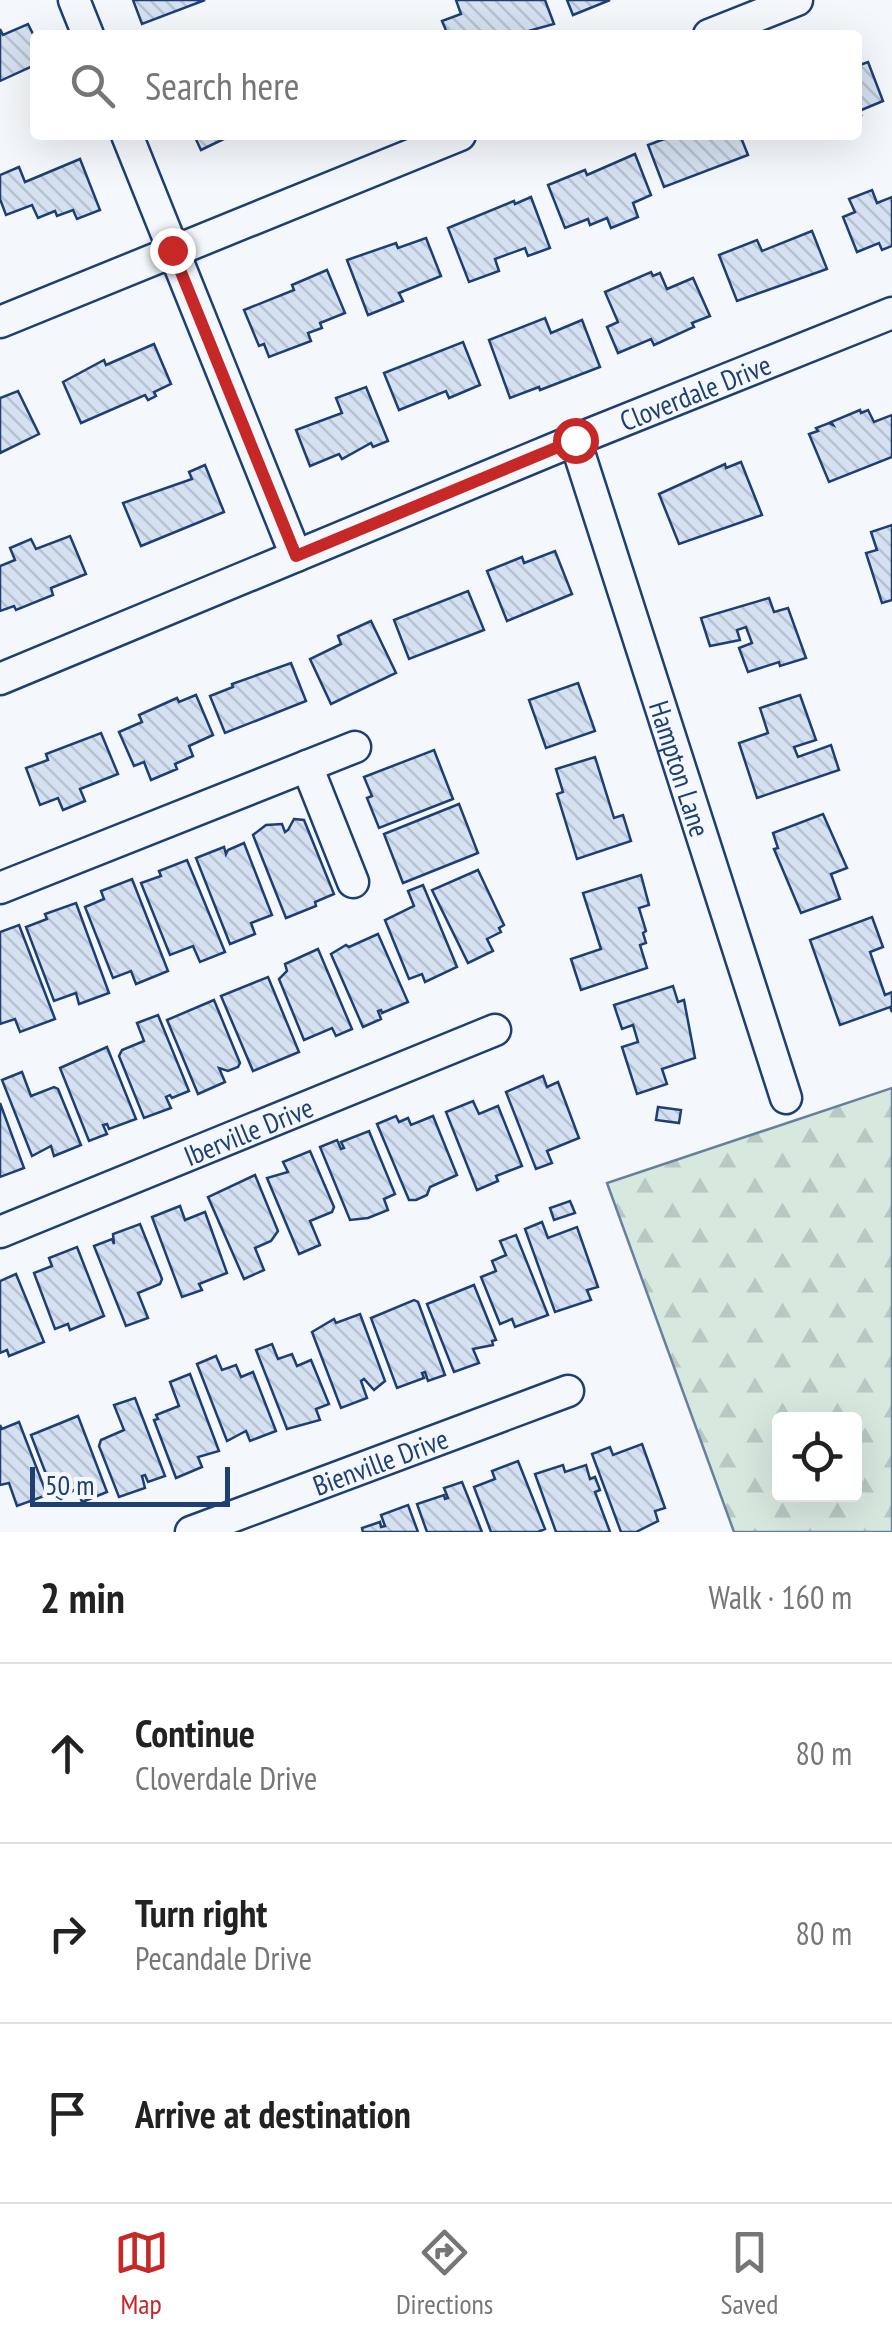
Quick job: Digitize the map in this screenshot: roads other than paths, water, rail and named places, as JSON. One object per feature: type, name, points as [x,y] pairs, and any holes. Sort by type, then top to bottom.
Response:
[{"type":"street","points":[[74,0],[86,30]]},
{"type":"street","points":[[722,30],[797,0]]},
{"type":"street","points":[[129,140],[296,556]]},
{"type":"street","points":[[0,322],[447,140]]},
{"type":"street","name":"Cloverdale Drive","points":[[0,679],[892,313]]},
{"type":"street","name":"Hampton Lane","points":[[575,440],[786,1098]]},
{"type":"street","points":[[0,888],[355,746]]},
{"type":"street","points":[[306,766],[353,882]]},
{"type":"street","name":"Iberville Drive","points":[[0,1232],[495,1030]]},
{"type":"street","name":"Bienville Drive","points":[[192,1532],[568,1392]]}]
